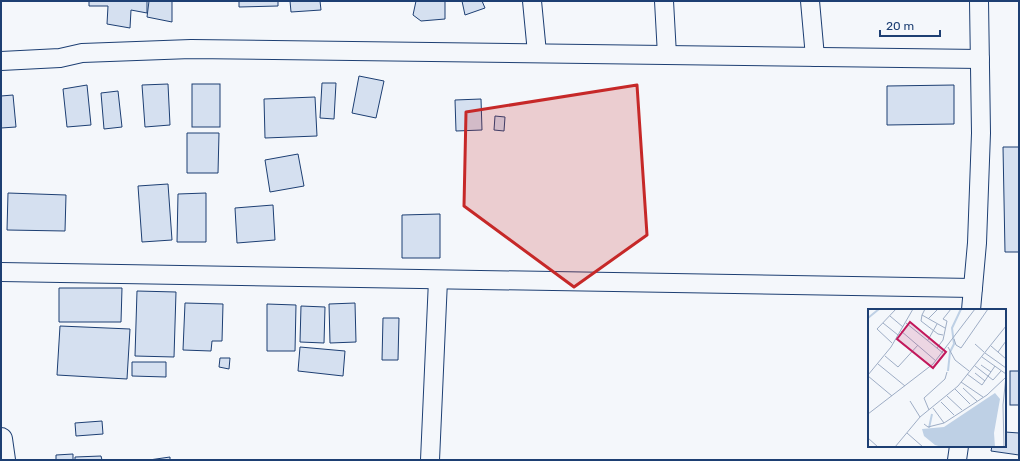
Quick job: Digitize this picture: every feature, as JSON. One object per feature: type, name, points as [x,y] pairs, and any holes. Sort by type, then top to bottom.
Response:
[{"type":"highway","points":[[1,439],[4,460]]},
{"type":"street","points":[[532,1],[537,53]]},
{"type":"street","points":[[664,1],[667,55]]},
{"type":"street","points":[[810,1],[815,57]]},
{"type":"street","points":[[972,309],[981,133],[979,1]]},
{"type":"street","points":[[1,61],[60,58],[82,53],[191,49],[980,59]]},
{"type":"street","points":[[1,272],[973,288]]},
{"type":"street","points":[[430,460],[438,280]]},
{"type":"street","points":[[957,460],[958,447]]},
{"type":"highlighted area","points":[[637,85],[647,235],[574,287],[464,206],[466,112]]},
{"type":"building","points":[[89,1],[147,1],[147,13],[131,10],[130,28],[107,24],[108,6],[89,6]]},
{"type":"building","points":[[149,1],[172,1],[172,22],[147,17]]},
{"type":"building","points":[[239,1],[278,1],[278,6],[239,7]]},
{"type":"building","points":[[290,1],[320,1],[321,10],[291,12]]},
{"type":"building","points":[[416,1],[445,1],[445,19],[421,21],[413,15]]},
{"type":"building","points":[[462,1],[482,1],[485,8],[465,15]]},
{"type":"building","points":[[359,76],[384,81],[376,118],[352,113]]},
{"type":"building","points":[[322,83],[336,83],[334,119],[320,118]]},
{"type":"building","points":[[168,84],[170,125],[145,127],[142,85]]},
{"type":"building","points":[[192,84],[220,84],[220,127],[192,127]]},
{"type":"building","points":[[87,85],[91,125],[67,127],[63,89]]},
{"type":"building","points":[[954,85],[954,124],[887,125],[887,86]]},
{"type":"building","points":[[118,91],[122,127],[104,129],[101,93]]},
{"type":"building","points":[[13,95],[16,127],[1,128],[1,96]]},
{"type":"building","points":[[315,97],[317,136],[265,138],[264,99]]},
{"type":"building","points":[[481,99],[482,130],[456,131],[455,100]]},
{"type":"building","points":[[495,116],[505,117],[504,131],[494,130]]},
{"type":"building","points":[[187,133],[219,133],[218,173],[187,173]]},
{"type":"building","points":[[1003,147],[1019,147],[1019,252],[1005,252]]},
{"type":"building","points":[[298,154],[304,186],[270,192],[265,160]]},
{"type":"building","points":[[168,184],[172,240],[142,242],[138,186]]},
{"type":"building","points":[[8,193],[66,195],[65,231],[7,230]]},
{"type":"building","points":[[206,193],[206,242],[177,242],[178,194]]},
{"type":"building","points":[[273,205],[275,240],[237,243],[235,208]]},
{"type":"building","points":[[440,214],[440,258],[402,258],[402,215]]},
{"type":"building","points":[[59,288],[122,288],[121,322],[59,322]]},
{"type":"building","points":[[137,291],[176,292],[174,357],[135,356]]},
{"type":"building","points":[[185,303],[223,304],[222,341],[212,341],[211,351],[183,350]]},
{"type":"building","points":[[355,303],[356,342],[330,343],[329,304]]},
{"type":"building","points":[[267,304],[296,305],[295,351],[267,351]]},
{"type":"building","points":[[301,306],[325,307],[324,343],[300,342]]},
{"type":"building","points":[[383,318],[399,318],[398,360],[382,360]]},
{"type":"building","points":[[60,326],[130,329],[127,379],[57,375]]},
{"type":"building","points":[[300,347],[345,351],[343,376],[298,371]]},
{"type":"building","points":[[220,358],[230,358],[229,369],[219,367]]},
{"type":"building","points":[[132,362],[166,362],[166,377],[132,376]]},
{"type":"building","points":[[1010,371],[1019,371],[1019,405],[1010,405]]},
{"type":"building","points":[[102,421],[103,434],[76,436],[75,423]]},
{"type":"building","points":[[1006,432],[1019,433],[1019,455],[991,451],[992,447],[1006,447]]},
{"type":"building","points":[[73,454],[73,460],[56,460],[56,455]]},
{"type":"building","points":[[101,456],[102,460],[75,460],[75,457]]},
{"type":"building","points":[[170,457],[170,460],[149,460]]}]
